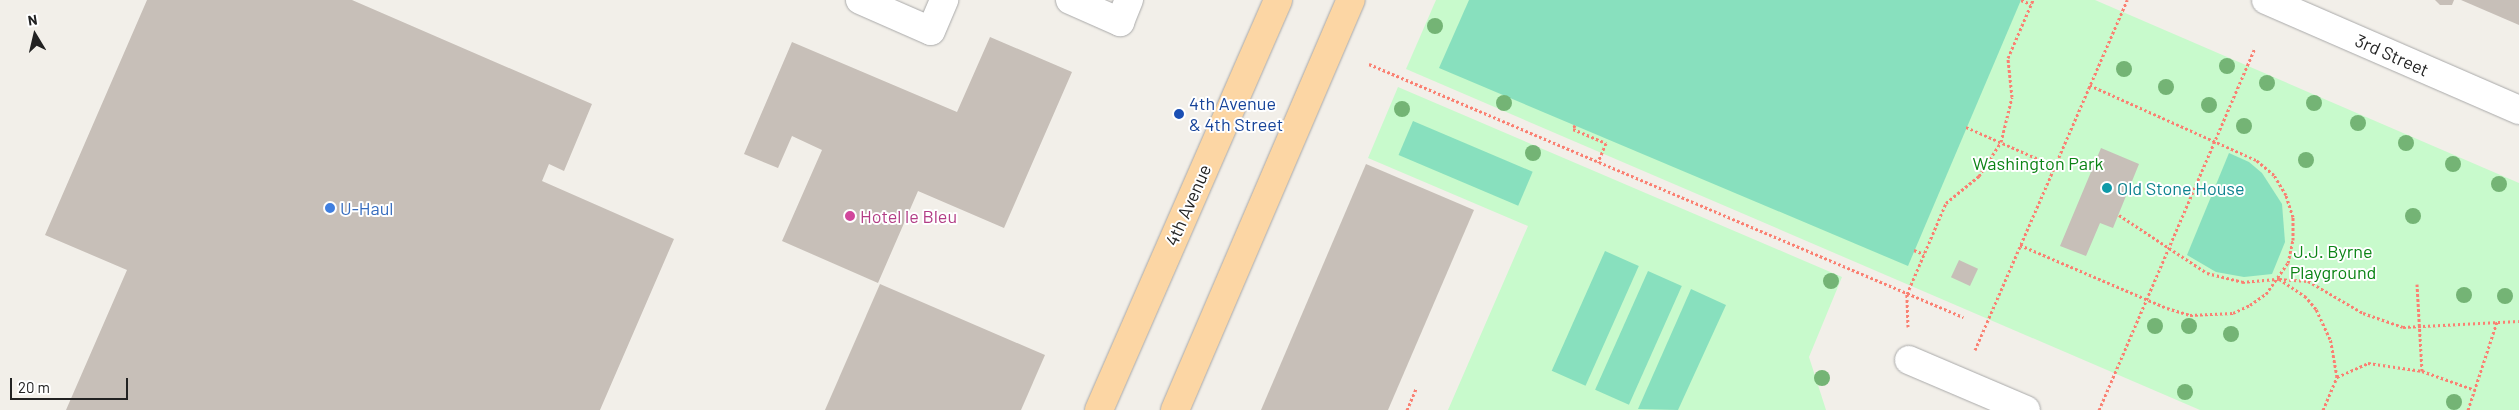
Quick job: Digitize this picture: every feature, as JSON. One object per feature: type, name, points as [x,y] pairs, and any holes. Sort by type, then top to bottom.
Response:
[{"type":"main road","name":"4th Avenue","points":[[1100,410],[1278,0]]},
{"type":"main road","points":[[1175,410],[1351,0]]},
{"type":"street","points":[[860,0],[931,31],[944,0]]},
{"type":"street","points":[[1070,0],[1120,22],[1130,0]]},
{"type":"street","name":"3rd Street","points":[[2266,0],[2519,110]]},
{"type":"street","points":[[1909,360],[2026,410]]},
{"type":"path","points":[[2020,0],[2031,4]]},
{"type":"path","points":[[1909,360],[1907,294],[1946,203],[1979,176],[2001,142],[2012,97],[2008,58],[2032,0]]},
{"type":"path","points":[[1961,382],[2127,0]]},
{"type":"path","points":[[2099,410],[2255,48]]},
{"type":"path","points":[[1369,64],[1963,317]]},
{"type":"path","points":[[2020,245],[2147,300],[2190,315],[2214,316],[2232,313],[2250,305],[2279,279],[2288,263],[2293,240],[2293,217],[2286,195],[2274,175],[2256,160],[2215,140],[2089,85]]},
{"type":"path","points":[[1575,125],[1573,129],[1606,143],[1598,162]]},
{"type":"path","points":[[1966,127],[2054,166]]},
{"type":"path","points":[[2118,214],[2200,270],[2222,278],[2242,282],[2279,279],[2308,281],[2379,320],[2420,328],[2519,321]]},
{"type":"path","points":[[1914,250],[1924,254]]},
{"type":"path","points":[[2279,279],[2306,297],[2320,316],[2330,339],[2337,377],[2323,410]]},
{"type":"path","points":[[2417,284],[2422,370]]},
{"type":"path","points":[[2468,410],[2497,322]]},
{"type":"path","points":[[2337,377],[2368,363],[2422,370],[2475,390]]},
{"type":"path","points":[[1407,410],[1416,389]]},
{"type":"green space","name":"Washington Park","points":[[1436,0],[2095,0],[2519,183],[2519,410],[2200,410],[1406,69]]},
{"type":"green space","points":[[1469,0],[2021,0],[1908,266],[1439,68]]},
{"type":"green space","points":[[1398,87],[1842,277],[1809,357],[1826,410],[1448,410],[1528,226],[1368,158]]},
{"type":"green space","points":[[1413,121],[1533,172],[1518,206],[1399,155]]},
{"type":"green space","points":[[2229,153],[2249,162],[2262,173],[2282,204],[2285,242],[2272,274],[2244,277],[2216,272],[2187,255]]},
{"type":"green space","points":[[1605,251],[1639,266],[1586,386],[1552,371]]},
{"type":"green space","points":[[1648,271],[1682,286],[1629,405],[1595,390]]},
{"type":"green space","points":[[1691,289],[1726,305],[1678,410],[1638,409]]},
{"type":"building","name":"U-Haul","points":[[147,0],[352,0],[592,104],[564,171],[549,164],[542,181],[674,239],[600,410],[66,410],[127,270],[45,235]]},
{"type":"building","points":[[2435,0],[2454,0],[2452,5],[2440,5]]},
{"type":"building","points":[[2461,0],[2519,0],[2519,25]]},
{"type":"building","points":[[990,37],[1072,72],[1004,228],[918,191],[878,283],[782,241],[822,150],[792,136],[778,168],[744,154],[792,42],[957,112]]},
{"type":"building","name":"Old Stone House","points":[[2101,148],[2139,164],[2113,228],[2100,223],[2086,256],[2060,246]]},
{"type":"building","points":[[1366,164],[1474,210],[1388,410],[1261,410]]},
{"type":"building","points":[[1959,260],[1978,269],[1970,286],[1951,277]]},
{"type":"building","points":[[880,284],[1045,355],[1021,410],[825,410]]},
{"type":"place","name":"4th Avenue & 4th Street","points":[[1179,114]]},
{"type":"place","name":"Old Stone House","points":[[2107,188]]},
{"type":"place","name":"U-Haul","points":[[330,208]]},
{"type":"place","name":"Hotel le Bleu","points":[[850,216]]},
{"type":"park label","name":"J.J. Byrne Playground","points":[[2333,262]]}]
